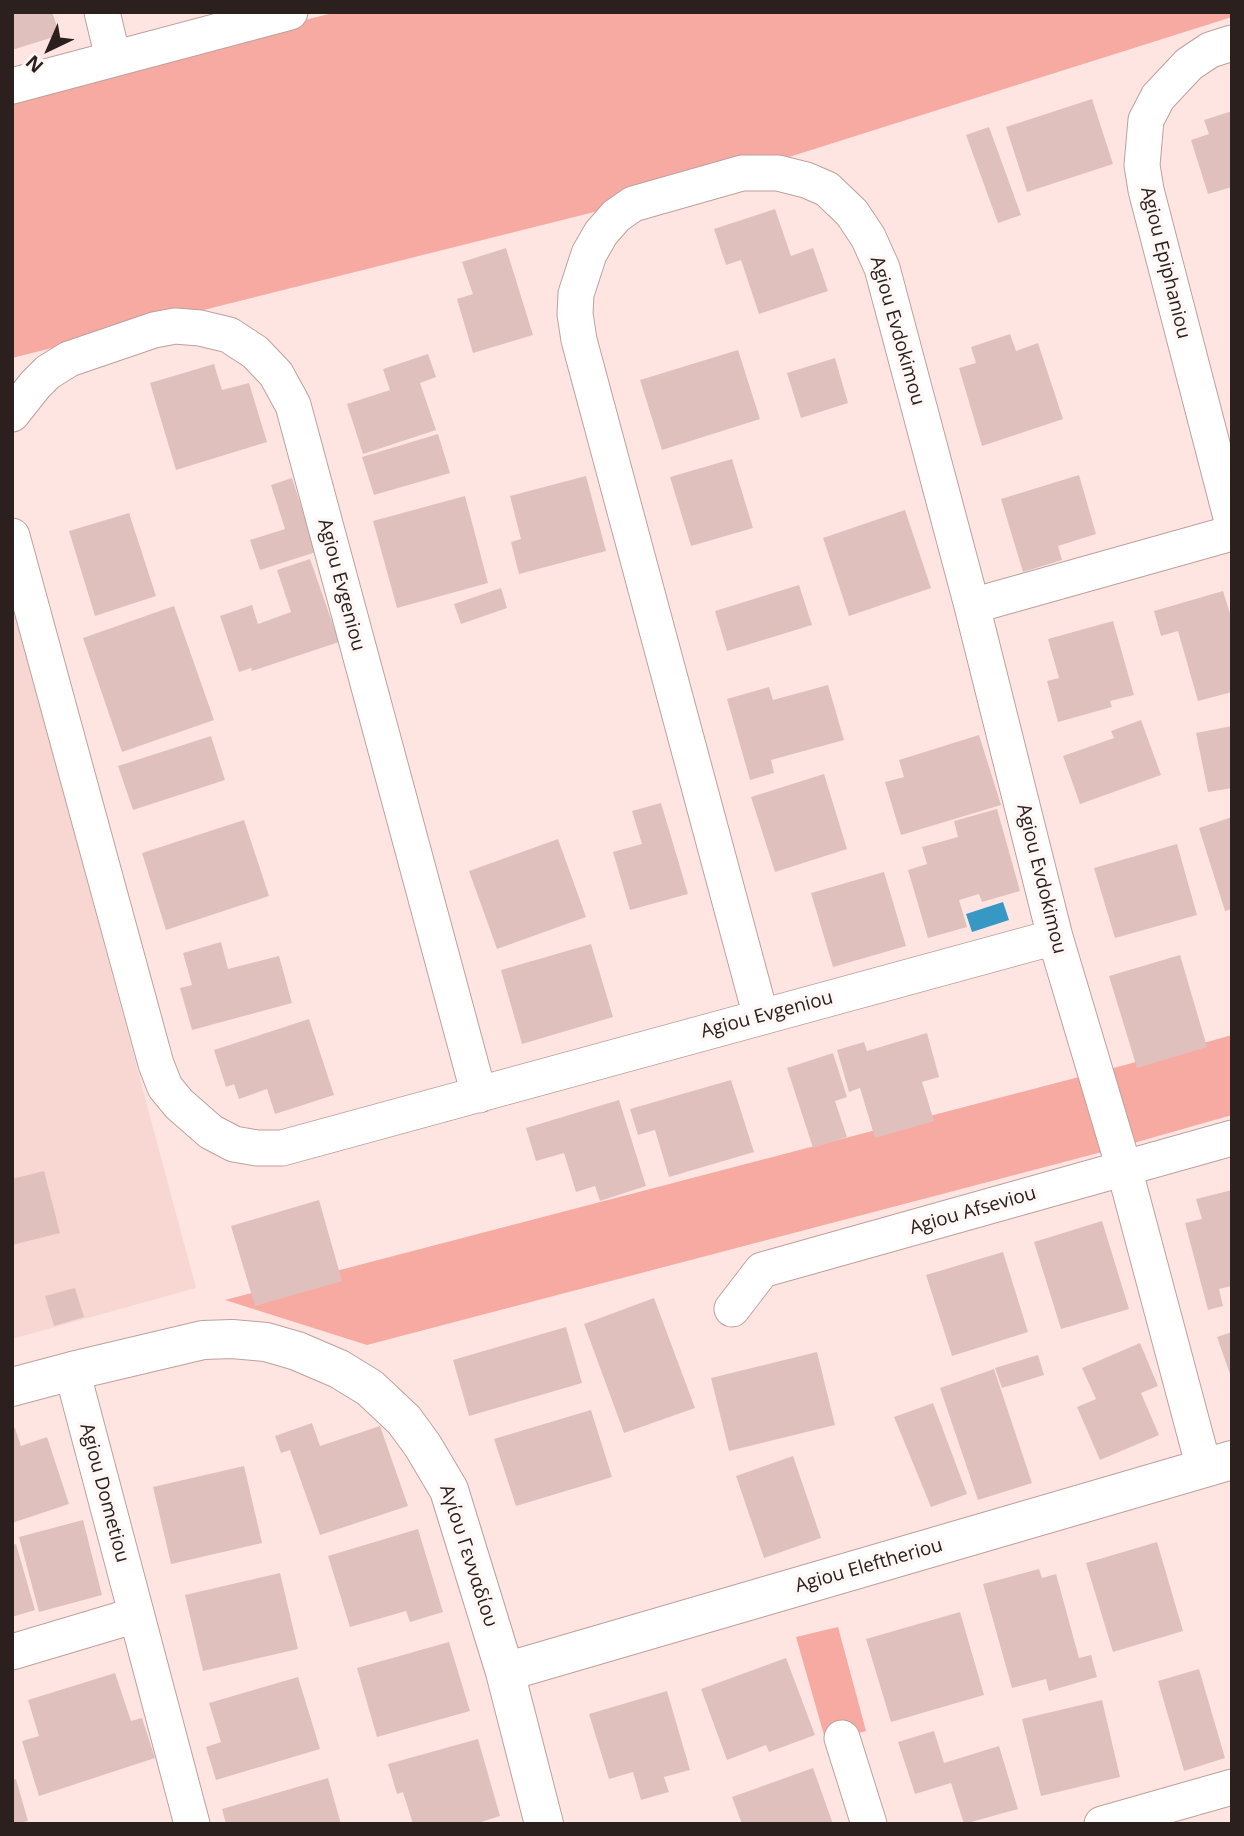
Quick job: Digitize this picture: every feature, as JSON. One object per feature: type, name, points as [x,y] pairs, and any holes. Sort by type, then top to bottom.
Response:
[{"type":"street","points":[[102,12],[113,58]]},
{"type":"street","points":[[12,86],[290,12]]},
{"type":"street","name":"Agiou Epiphaniou","points":[[1232,43],[1210,50],[1189,64],[1158,97],[1146,120],[1142,165],[1146,190],[1232,521]]},
{"type":"street","name":"Agiou Evdokimou","points":[[761,1017],[579,340],[575,304],[589,254],[601,233],[616,216],[633,204],[742,173],[778,173],[827,189],[852,213],[868,237],[882,268],[972,606],[1055,937],[1124,1168],[1218,1464]]},
{"type":"street","name":"Agiou Evgeniou","points":[[12,414],[48,372],[69,359],[154,330],[176,326],[229,335],[255,352],[275,374],[293,405],[480,1095]]},
{"type":"street","points":[[972,606],[1232,533]]},
{"type":"street","name":"Agiou Evgeniou","points":[[12,537],[156,1064],[165,1087],[195,1120],[234,1144],[282,1148],[1055,937]]},
{"type":"street","name":"Agiou Afseviou","points":[[732,1309],[762,1270],[1232,1138]]},
{"type":"street","name":"Αγίου Γενναδίου","points":[[12,1387],[203,1340],[232,1339],[266,1342],[297,1352],[339,1369],[370,1388],[404,1420],[449,1490],[505,1672],[544,1824]]},
{"type":"street","name":"Agiou Dometiou","points":[[72,1371],[192,1824]]},
{"type":"street","name":"Agiou Eleftheriou","points":[[505,1672],[1218,1464]]},
{"type":"street","points":[[12,1652],[136,1615]]},
{"type":"street","points":[[842,1738],[869,1824]]},
{"type":"street","points":[[1102,1824],[1232,1787]]},
{"type":"shaded area","points":[[337,12],[1232,12],[1232,17],[694,187],[12,358],[12,93]]},
{"type":"shaded area","points":[[12,601],[196,1288],[12,1339]]},
{"type":"shaded area","points":[[1232,1035],[1232,1115],[1102,1152],[367,1345],[225,1300],[1125,1065]]},
{"type":"shaded area","points":[[838,1627],[866,1731],[826,1742],[796,1637]]},
{"type":"water","points":[[1003,902],[1009,920],[972,932],[966,914]]},
{"type":"building","points":[[12,12],[52,12],[60,35],[12,50]]},
{"type":"building","points":[[1092,99],[1113,164],[1027,192],[1006,127]]},
{"type":"building","points":[[1232,111],[1232,187],[1208,194],[1191,140],[1209,134],[1204,120]]},
{"type":"building","points":[[989,127],[1021,215],[998,223],[966,135]]},
{"type":"building","points":[[775,209],[791,256],[813,248],[828,291],[759,314],[741,260],[726,265],[714,229]]},
{"type":"building","points":[[506,248],[533,335],[473,353],[457,299],[473,294],[462,262]]},
{"type":"building","points":[[1010,334],[1016,351],[1038,343],[1063,419],[982,446],[959,368],[976,363],[971,347]]},
{"type":"building","points":[[738,350],[760,419],[662,450],[640,380]]},
{"type":"building","points":[[428,354],[436,377],[420,383],[436,430],[363,454],[347,404],[390,390],[383,369]]},
{"type":"building","points":[[835,358],[848,403],[801,418],[787,373]]},
{"type":"building","points":[[214,364],[222,390],[249,383],[267,442],[176,470],[150,383]]},
{"type":"building","points":[[438,434],[450,473],[374,495],[362,457]]},
{"type":"building","points":[[732,459],[753,528],[691,546],[670,477]]},
{"type":"building","points":[[1079,475],[1096,534],[1058,546],[1062,560],[1023,572],[1001,499]]},
{"type":"building","points":[[586,476],[606,551],[519,574],[511,542],[521,539],[510,496]]},
{"type":"building","points":[[292,478],[316,552],[260,570],[250,540],[285,529],[271,485]]},
{"type":"building","points":[[465,496],[488,583],[397,608],[373,521]]},
{"type":"building","points":[[905,510],[931,588],[849,616],[823,538]]},
{"type":"building","points":[[129,513],[156,596],[95,616],[69,531]]},
{"type":"building","points":[[310,559],[339,642],[252,671],[251,668],[239,672],[220,616],[252,605],[258,624],[291,612],[277,570]]},
{"type":"building","points":[[799,585],[812,625],[727,651],[715,611]]},
{"type":"building","points":[[501,588],[507,608],[461,624],[454,604]]},
{"type":"building","points":[[1223,591],[1232,620],[1232,692],[1198,701],[1178,631],[1161,636],[1154,611]]},
{"type":"building","points":[[174,606],[214,720],[122,752],[83,638]]},
{"type":"building","points":[[1113,621],[1134,695],[1110,701],[1112,707],[1058,722],[1047,681],[1059,678],[1048,639]]},
{"type":"building","points":[[828,685],[844,740],[771,760],[774,773],[750,780],[727,699],[769,687],[773,700]]},
{"type":"building","points":[[1141,720],[1161,775],[1080,804],[1063,756],[1114,738],[1111,731]]},
{"type":"building","points":[[1232,726],[1232,788],[1208,792],[1196,733]]},
{"type":"building","points":[[979,735],[1001,805],[901,835],[885,782],[904,777],[899,760]]},
{"type":"building","points":[[211,736],[225,780],[133,810],[118,766]]},
{"type":"building","points":[[824,774],[847,849],[775,872],[751,797]]},
{"type":"building","points":[[661,803],[688,894],[630,910],[613,852],[642,844],[632,811]]},
{"type":"building","points":[[997,809],[1020,891],[982,902],[979,894],[959,900],[967,927],[928,938],[908,870],[927,864],[922,847],[958,837],[954,821]]},
{"type":"building","points":[[1232,817],[1232,909],[1225,911],[1199,828]]},
{"type":"building","points":[[244,820],[269,896],[166,930],[142,853]]},
{"type":"building","points":[[558,839],[586,917],[497,949],[469,871]]},
{"type":"building","points":[[1177,844],[1197,915],[1115,938],[1094,868]]},
{"type":"building","points":[[884,872],[906,946],[833,967],[811,893]]},
{"type":"building","points":[[221,942],[228,969],[279,956],[292,1003],[192,1030],[180,988],[192,985],[183,953]]},
{"type":"building","points":[[591,944],[613,1017],[522,1044],[501,970]]},
{"type":"building","points":[[1180,955],[1207,1047],[1137,1068],[1109,976]]},
{"type":"building","points":[[309,1019],[334,1095],[275,1114],[267,1089],[239,1099],[234,1084],[226,1087],[214,1050]]},
{"type":"building","points":[[927,1033],[939,1077],[922,1082],[934,1121],[875,1138],[860,1088],[849,1092],[837,1050],[864,1042],[867,1051]]},
{"type":"building","points":[[833,1053],[847,1097],[835,1101],[847,1137],[813,1148],[787,1068]]},
{"type":"building","points":[[731,1080],[754,1152],[669,1177],[655,1130],[638,1135],[630,1109]]},
{"type":"building","points":[[619,1100],[646,1186],[600,1201],[595,1186],[576,1192],[564,1153],[536,1161],[526,1128]]},
{"type":"building","points":[[44,1171],[60,1233],[12,1245],[12,1179]]},
{"type":"building","points":[[1232,1190],[1232,1286],[1219,1289],[1223,1306],[1208,1310],[1185,1223],[1202,1219],[1196,1199]]},
{"type":"building","points":[[319,1200],[342,1281],[255,1306],[231,1226]]},
{"type":"building","points":[[1102,1221],[1129,1309],[1061,1329],[1034,1242]]},
{"type":"building","points":[[1003,1252],[1028,1332],[952,1356],[926,1275]]},
{"type":"building","points":[[75,1288],[84,1317],[54,1326],[45,1296]]},
{"type":"building","points":[[654,1298],[695,1408],[624,1433],[584,1324]]},
{"type":"building","points":[[566,1327],[582,1383],[469,1416],[453,1360]]},
{"type":"building","points":[[1232,1332],[1232,1377],[1231,1377],[1217,1337]]},
{"type":"building","points":[[1140,1343],[1158,1386],[1141,1393],[1159,1435],[1100,1460],[1077,1407],[1096,1399],[1082,1368]]},
{"type":"building","points":[[817,1352],[835,1425],[729,1451],[711,1378]]},
{"type":"building","points":[[1038,1355],[1044,1375],[1002,1388],[995,1368]]},
{"type":"building","points":[[994,1369],[1032,1483],[978,1500],[940,1388]]},
{"type":"building","points":[[933,1403],[967,1494],[931,1507],[894,1417]]},
{"type":"building","points":[[591,1410],[612,1477],[516,1506],[494,1439]]},
{"type":"building","points":[[312,1423],[320,1446],[380,1426],[408,1506],[320,1535],[290,1450],[281,1453],[275,1436]]},
{"type":"building","points":[[15,1428],[21,1446],[47,1437],[69,1504],[12,1523],[12,1429]]},
{"type":"building","points":[[793,1456],[821,1538],[764,1558],[736,1476]]},
{"type":"building","points":[[244,1466],[262,1543],[171,1564],[153,1487]]},
{"type":"building","points":[[83,1520],[102,1595],[39,1612],[19,1537]]},
{"type":"building","points":[[418,1529],[443,1612],[410,1622],[406,1611],[350,1627],[328,1556]]},
{"type":"building","points":[[1157,1542],[1183,1631],[1113,1652],[1086,1563]]},
{"type":"building","points":[[16,1544],[35,1610],[12,1617],[12,1545]]},
{"type":"building","points":[[1039,1569],[1042,1578],[1056,1574],[1079,1658],[1091,1655],[1097,1677],[1049,1691],[1046,1679],[1012,1688],[983,1584]]},
{"type":"building","points":[[280,1573],[298,1649],[203,1671],[185,1595]]},
{"type":"building","points":[[960,1612],[984,1695],[891,1722],[866,1639]]},
{"type":"building","points":[[449,1642],[470,1711],[377,1737],[357,1668]]},
{"type":"building","points":[[786,1658],[815,1735],[769,1752],[766,1745],[727,1760],[701,1689]]},
{"type":"building","points":[[1199,1669],[1225,1758],[1184,1771],[1158,1681]]},
{"type":"building","points":[[115,1673],[131,1721],[142,1718],[155,1758],[39,1796],[22,1741],[39,1736],[28,1700]]},
{"type":"building","points":[[298,1677],[320,1749],[216,1780],[206,1747],[221,1742],[209,1703]]},
{"type":"building","points":[[667,1691],[690,1770],[664,1777],[669,1792],[641,1800],[633,1772],[609,1779],[589,1714]]},
{"type":"building","points":[[1102,1700],[1120,1777],[1041,1796],[1022,1719]]},
{"type":"building","points":[[934,1731],[944,1763],[999,1746],[1018,1809],[964,1824],[951,1783],[915,1794],[898,1742]]},
{"type":"building","points":[[478,1739],[500,1816],[475,1824],[413,1824],[403,1792],[397,1794],[388,1764]]},
{"type":"building","points":[[813,1768],[833,1824],[742,1824],[732,1797]]},
{"type":"building","points":[[328,1778],[341,1824],[226,1824],[222,1809]]},
{"type":"building","points":[[16,1779],[28,1821],[12,1824],[12,1780]]}]
